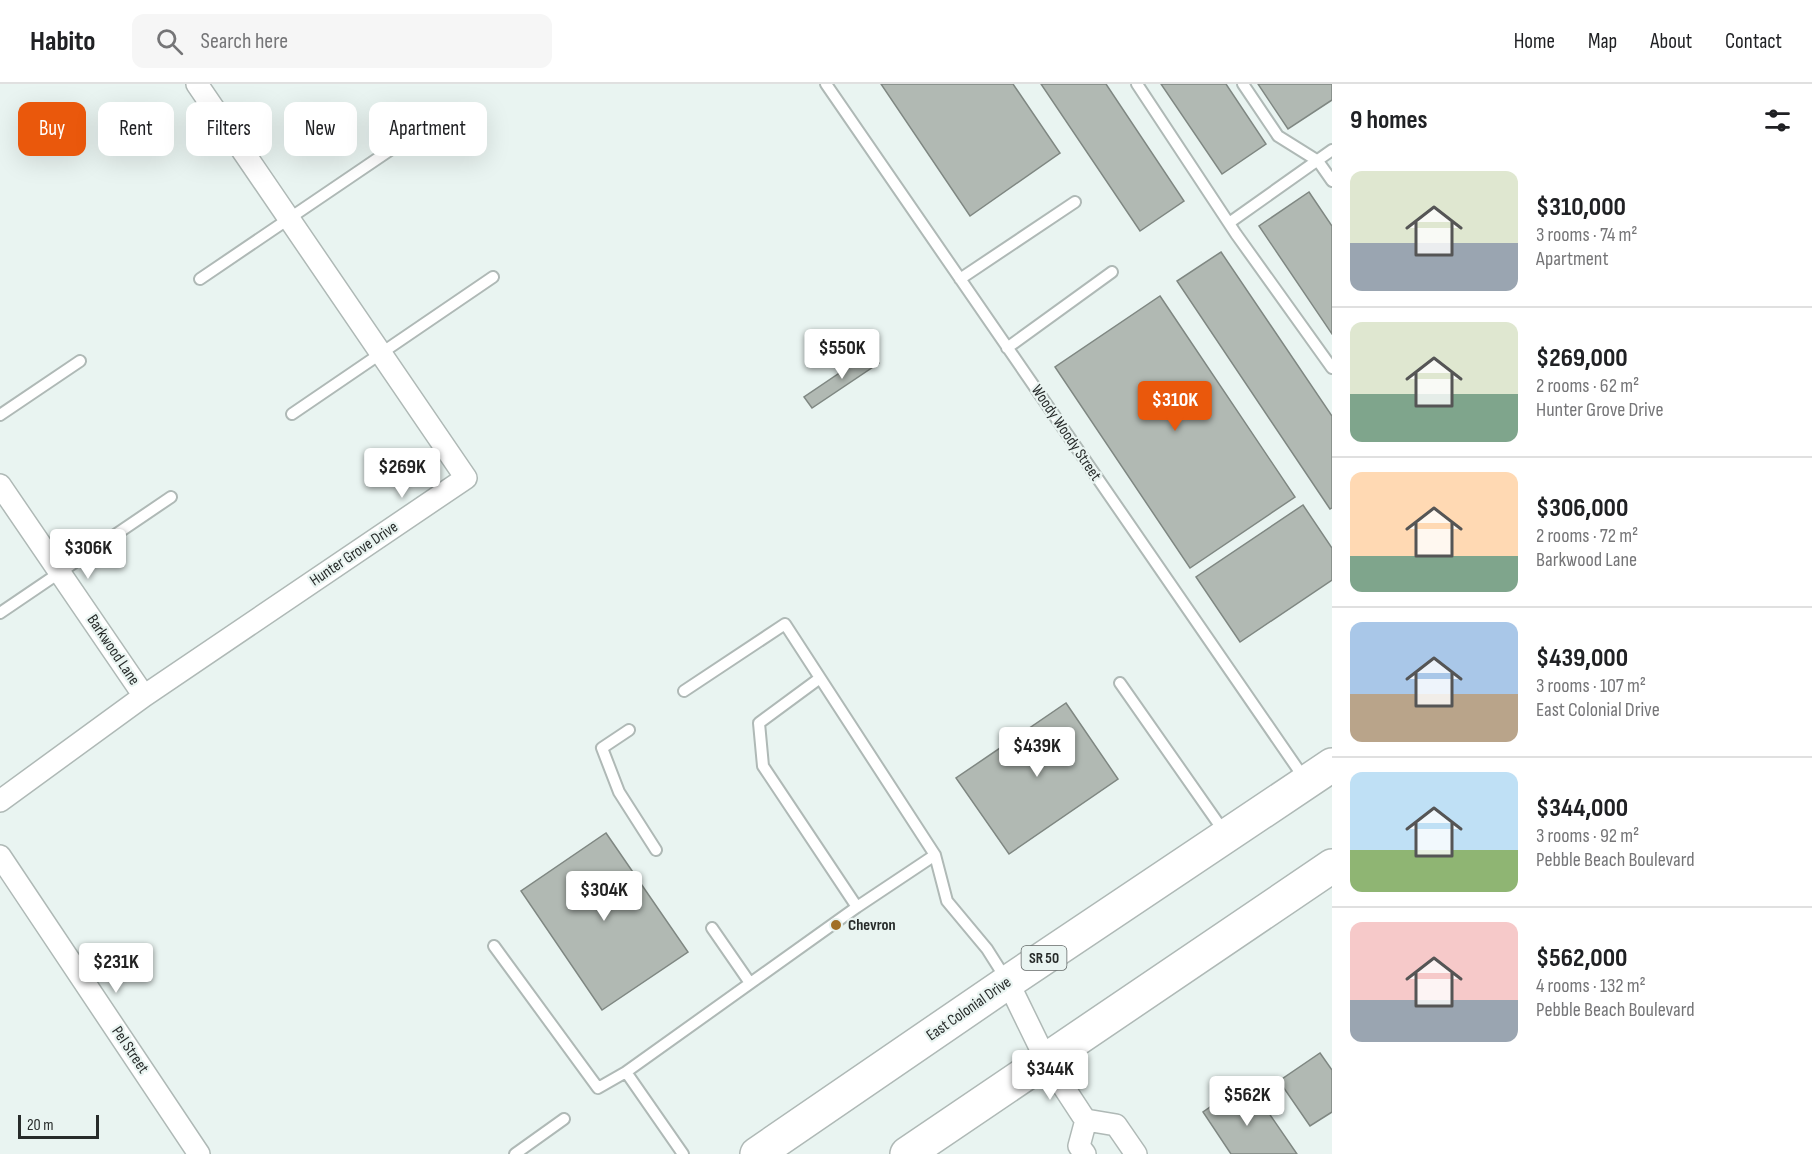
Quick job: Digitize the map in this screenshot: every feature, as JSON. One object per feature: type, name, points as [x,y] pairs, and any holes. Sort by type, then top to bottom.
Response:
[{"type":"highway","name":"East Colonial Drive","points":[[757,1154],[1319,773]]},
{"type":"highway","points":[[907,1154],[1332,866]]},
{"type":"street","name":"Hunter Grove Drive","points":[[0,801],[144,696],[466,478],[198,84]]},
{"type":"street","name":"Barkwood Lane","points":[[0,485],[144,696]]},
{"type":"street","name":"Pel Street","points":[[0,856],[199,1154]]},
{"type":"street","points":[[1008,982],[1046,1060],[1086,1120],[1116,1125],[1136,1154]]},
{"type":"street","points":[[1085,1154],[1079,1146],[1086,1120]]},
{"type":"lane","name":"Woody Woody Street","points":[[826,84],[1007,348],[1319,773]]},
{"type":"lane","points":[[1137,84],[1229,223],[1332,368]]},
{"type":"lane","points":[[1243,84],[1278,136],[1318,161],[1332,181]]},
{"type":"lane","points":[[1229,223],[1332,150]]},
{"type":"lane","points":[[200,279],[381,156]]},
{"type":"lane","points":[[960,279],[1075,202]]},
{"type":"lane","points":[[1007,348],[1112,272]]},
{"type":"lane","points":[[292,414],[493,277]]},
{"type":"lane","points":[[0,416],[80,361]]},
{"type":"lane","points":[[0,614],[171,497]]},
{"type":"lane","points":[[684,691],[785,624],[935,855],[947,901],[987,949],[1008,982]]},
{"type":"lane","points":[[820,678],[759,723],[763,766],[857,907]]},
{"type":"lane","points":[[1120,683],[1227,835]]},
{"type":"lane","points":[[629,730],[602,748],[619,792],[657,850]]},
{"type":"lane","points":[[494,946],[598,1088],[626,1072],[857,907],[935,855]]},
{"type":"lane","points":[[712,928],[750,983]]},
{"type":"lane","points":[[626,1072],[683,1154]]},
{"type":"lane","points":[[515,1154],[564,1119]]},
{"type":"building","points":[[881,84],[1013,84],[1060,153],[970,216]]},
{"type":"building","points":[[1041,84],[1106,84],[1184,201],[1140,231]]},
{"type":"building","points":[[1161,84],[1226,84],[1266,144],[1222,174]]},
{"type":"building","points":[[1258,84],[1332,84],[1332,100],[1288,129]]},
{"type":"building","points":[[1309,192],[1332,226],[1332,334],[1259,226]]},
{"type":"building","points":[[1221,252],[1332,416],[1332,508],[1330,509],[1177,281]]},
{"type":"building","points":[[1160,296],[1295,497],[1190,568],[1055,367]]},
{"type":"building","points":[[872,351],[879,363],[812,408],[804,397]]},
{"type":"building","points":[[1303,505],[1332,548],[1332,580],[1240,642],[1196,577]]},
{"type":"building","points":[[1066,703],[1118,779],[1009,854],[956,778]]},
{"type":"building","points":[[606,833],[688,952],[602,1010],[521,891]]},
{"type":"building","points":[[1320,1053],[1332,1070],[1332,1112],[1310,1126],[1279,1081]]},
{"type":"building","points":[[1233,1091],[1241,1103],[1255,1093],[1297,1154],[1231,1154],[1203,1112]]},
{"type":"place","name":"Chevron","points":[[836,925]]}]
